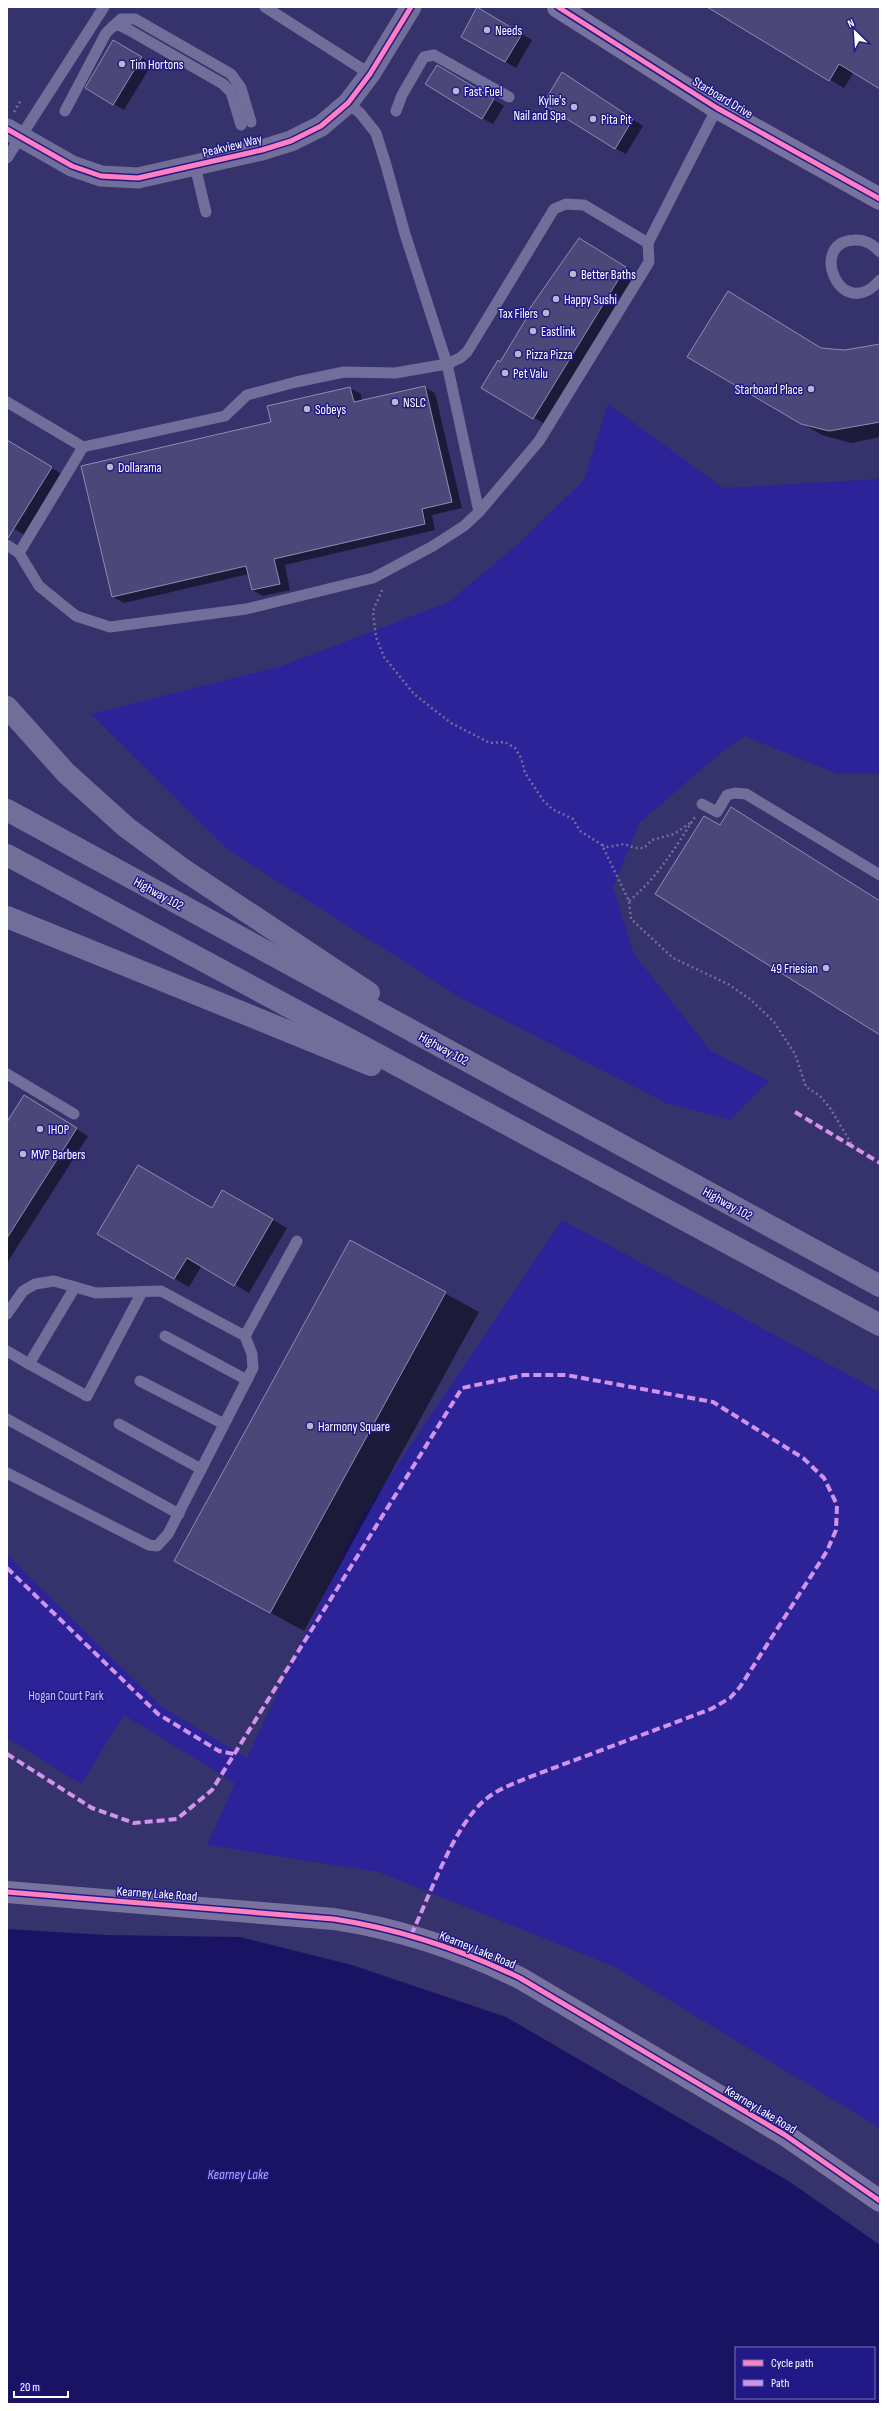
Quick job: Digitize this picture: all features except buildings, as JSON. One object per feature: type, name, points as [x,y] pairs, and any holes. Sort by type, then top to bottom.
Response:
[{"type":"highway","points":[[7,707],[66,773],[126,827],[184,870],[488,1072]]},
{"type":"highway","name":"Highway 102","points":[[7,810],[880,1286]]},
{"type":"highway","points":[[7,855],[880,1325]]},
{"type":"highway","points":[[7,917],[470,1105]]},
{"type":"main road","name":"Starboard Drive","points":[[558,7],[717,108],[880,199]]},
{"type":"main road","name":"Kearney Lake Road","points":[[7,1892],[334,1919],[373,1925],[449,1947],[485,1961],[520,1978],[785,2135],[880,2201]]},
{"type":"street","name":"Peakview Way","points":[[13,127],[72,166],[101,176],[138,178],[195,166],[291,141],[321,126],[348,103],[370,74],[411,7]]},
{"type":"lane","points":[[7,158],[13,127],[104,7]]},
{"type":"lane","points":[[265,7],[370,74]]},
{"type":"lane","points":[[65,111],[106,33],[121,19],[134,19],[231,74],[241,88],[246,124]]},
{"type":"lane","points":[[396,111],[402,95],[424,57],[434,54],[509,97]]},
{"type":"lane","points":[[348,103],[360,113],[376,133],[447,364],[479,512]]},
{"type":"lane","points":[[7,545],[19,553],[39,586],[76,616],[110,628],[246,609],[372,578],[446,538],[464,526],[479,512],[539,441],[648,262],[648,243],[717,108]]},
{"type":"lane","points":[[195,166],[206,212]]},
{"type":"lane","points":[[7,402],[83,447],[225,416],[247,395],[337,372],[395,373],[447,364],[460,358],[467,352],[554,209],[566,204],[584,206],[648,243]]},
{"type":"lane","points":[[880,252],[868,242],[851,240],[837,249],[830,264],[835,281],[848,291],[866,291],[880,280]]},
{"type":"lane","points":[[19,553],[83,447]]},
{"type":"lane","points":[[702,804],[717,812],[727,795],[735,793],[746,794],[880,875]]},
{"type":"lane","points":[[7,1074],[74,1114]]},
{"type":"lane","points":[[245,1336],[297,1241]]},
{"type":"lane","points":[[7,1314],[23,1291],[36,1284],[54,1281],[96,1292],[160,1291],[245,1336],[252,1354],[253,1368],[179,1514],[164,1541],[157,1546],[149,1545],[7,1473]]},
{"type":"lane","points":[[29,1364],[75,1287]]},
{"type":"lane","points":[[7,1351],[87,1396],[142,1292]]},
{"type":"lane","points":[[165,1336],[247,1380]]},
{"type":"lane","points":[[140,1381],[224,1424]]},
{"type":"lane","points":[[7,1420],[179,1514]]},
{"type":"lane","points":[[120,1424],[201,1469]]},
{"type":"path","points":[[13,127],[21,100]]},
{"type":"path","points":[[392,568],[373,610],[376,636],[384,656],[414,694],[451,723],[490,743],[505,742],[515,748],[521,758],[525,773],[543,800],[552,808],[573,819],[580,831],[602,845],[608,847],[624,844],[635,848],[644,848],[652,840],[674,834],[690,823]]},
{"type":"path","points":[[629,901],[648,885],[702,804]]},
{"type":"path","points":[[602,845],[629,901],[631,920],[673,958],[728,984],[750,999],[774,1022],[795,1054],[806,1087],[820,1096],[830,1108],[854,1148]]},
{"type":"green space","points":[[608,404],[723,488],[880,479],[880,774],[838,774],[744,736],[717,756],[639,823],[613,887],[634,954],[711,1051],[769,1081],[730,1120],[666,1103],[463,999],[227,849],[91,714],[282,666],[449,602],[517,545],[584,480]]},
{"type":"green space","name":"Hogan Court Park","points":[[562,1220],[880,1392],[880,2128],[613,1966],[379,1872],[207,1845],[235,1783],[124,1715],[81,1784],[7,1738],[7,1555],[162,1707],[247,1758],[355,1528]]},
{"type":"water","name":"Kearney Lake","points":[[7,1929],[105,1935],[240,1937],[352,1965],[506,2017],[790,2182],[880,2245],[880,2404],[7,2404]]},
{"type":"marked path","points":[[795,1112],[880,1163]]},
{"type":"marked path","points":[[7,1754],[92,1808],[134,1823],[177,1819],[212,1790],[462,1388],[524,1375],[566,1375],[713,1402],[803,1458],[824,1478],[837,1505],[836,1530],[827,1551],[740,1687],[730,1698],[711,1709],[527,1778],[491,1795],[474,1811],[463,1826],[443,1862],[411,1935]]},
{"type":"marked path","points":[[7,1568],[158,1714],[219,1751],[234,1754]]},
{"type":"cycle path","points":[[7,129],[72,166],[101,176],[138,178],[262,150],[291,141],[321,126],[348,103],[370,74],[411,7]]},
{"type":"cycle path","points":[[558,7],[717,108],[880,199]]},
{"type":"cycle path","points":[[7,1892],[334,1919],[406,1934],[452,1949],[520,1978],[785,2135],[880,2201]]},
{"type":"place","name":"Needs","points":[[487,30]]},
{"type":"place","name":"Tim Hortons","points":[[122,64]]},
{"type":"place","name":"Fast Fuel","points":[[456,91]]},
{"type":"place","name":"Kylie's Nail and Spa","points":[[574,107]]},
{"type":"place","name":"Pita Pit","points":[[593,119]]},
{"type":"place","name":"Better Baths","points":[[573,274]]},
{"type":"place","name":"Happy Sushi","points":[[556,299]]},
{"type":"place","name":"Tax Filers","points":[[546,313]]},
{"type":"place","name":"Eastlink","points":[[533,331]]},
{"type":"place","name":"Pizza Pizza","points":[[518,354]]},
{"type":"place","name":"Pet Valu","points":[[505,373]]},
{"type":"place","name":"Starboard Place","points":[[811,389]]},
{"type":"place","name":"NSLC","points":[[395,402]]},
{"type":"place","name":"Sobeys","points":[[307,409]]},
{"type":"place","name":"Dollarama","points":[[110,467]]},
{"type":"place","name":"49 Friesian","points":[[826,968]]},
{"type":"place","name":"IHOP","points":[[40,1129]]},
{"type":"place","name":"MVP Barbers","points":[[23,1154]]},
{"type":"place","name":"Harmony Square","points":[[310,1426]]}]
